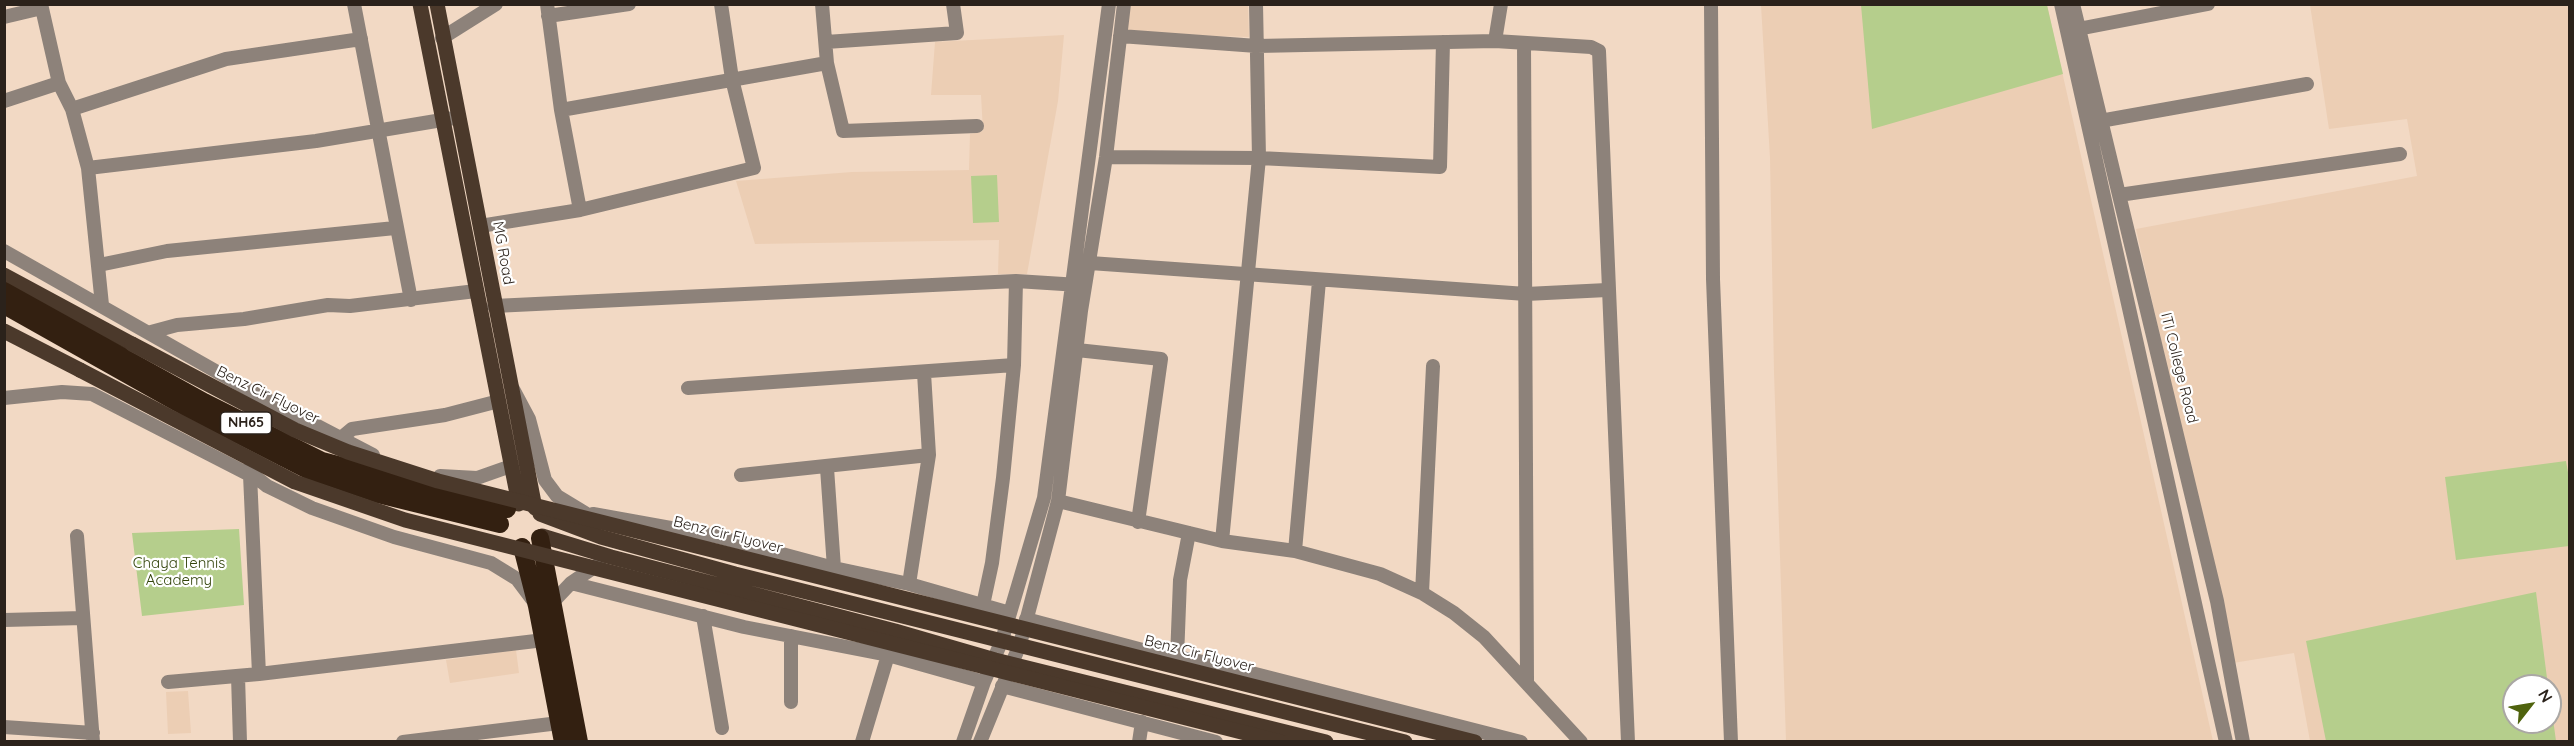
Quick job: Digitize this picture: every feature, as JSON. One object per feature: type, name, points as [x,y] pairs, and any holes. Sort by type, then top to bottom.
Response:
[{"type":"highway","name":"NH65","points":[[4,291],[204,402],[322,461],[520,512]]},
{"type":"highway","name":"NH65","points":[[4,305],[241,436],[326,477],[418,505],[520,512]]},
{"type":"highway","points":[[520,512],[544,528],[536,543],[522,547],[506,540],[520,512]]},
{"type":"highway","points":[[541,537],[545,604],[544,640],[561,732]]},
{"type":"highway","points":[[522,547],[545,604],[579,741]]},
{"type":"main road","name":"MG Road","points":[[437,4],[511,385],[520,512]]},
{"type":"main road","points":[[424,5],[442,119],[520,512],[735,574],[1405,741]]},
{"type":"main road","name":"Benz Cir Flyover","points":[[4,275],[295,430],[348,452],[438,481],[1475,741]]},
{"type":"main road","points":[[4,331],[295,482],[405,520],[1281,741]]},
{"type":"main road","points":[[541,537],[896,631],[995,660],[1326,741]]},
{"type":"street","points":[[354,4],[395,228],[411,300]]},
{"type":"street","points":[[442,38],[495,4]]},
{"type":"street","points":[[580,210],[561,110],[548,10],[629,4]]},
{"type":"street","points":[[480,226],[580,210],[754,168],[732,79],[721,4]]},
{"type":"street","points":[[822,4],[827,63],[843,131],[977,126]]},
{"type":"street","points":[[826,42],[957,33],[954,4]]},
{"type":"street","points":[[963,741],[1002,640],[1044,498],[1109,4]]},
{"type":"street","points":[[980,741],[1020,644],[1058,501],[1085,285],[1106,156],[1124,4]]},
{"type":"street","points":[[1222,541],[1259,158],[1256,4]]},
{"type":"street","points":[[1496,41],[1501,4]]},
{"type":"street","points":[[1711,4],[1713,279],[1731,741]]},
{"type":"street","points":[[2061,4],[2226,741]]},
{"type":"street","name":"ITI College Road","points":[[2073,4],[2100,121],[2168,386],[2217,600],[2243,741]]},
{"type":"street","points":[[2078,29],[2208,4]]},
{"type":"street","points":[[4,17],[41,6],[59,83],[72,109],[88,168],[102,305]]},
{"type":"street","points":[[1120,36],[1257,46],[1496,41],[1591,47],[1599,51],[1607,290],[1628,741]]},
{"type":"street","points":[[72,109],[226,59],[361,39]]},
{"type":"street","points":[[1106,156],[1259,158],[1440,167],[1443,42]]},
{"type":"street","points":[[1524,43],[1527,681]]},
{"type":"street","points":[[561,110],[827,63]]},
{"type":"street","points":[[4,101],[59,83]]},
{"type":"street","points":[[2100,121],[2307,84]]},
{"type":"street","points":[[88,168],[379,131],[459,117]]},
{"type":"street","points":[[2119,195],[2400,154]]},
{"type":"street","points":[[99,265],[167,250],[395,228]]},
{"type":"street","points":[[4,251],[340,439],[395,464],[442,477],[477,478],[511,466]]},
{"type":"street","points":[[1090,263],[1247,276],[1526,294],[1607,290]]},
{"type":"street","points":[[983,605],[992,563],[1014,365],[1016,281]]},
{"type":"street","points":[[494,306],[1016,281],[1085,285]]},
{"type":"street","points":[[1295,551],[1318,281]]},
{"type":"street","points":[[151,332],[177,325],[243,319],[328,305],[350,306],[476,291]]},
{"type":"street","points":[[1077,350],[1161,359],[1138,522]]},
{"type":"street","points":[[688,388],[1014,365]]},
{"type":"street","points":[[1422,593],[1433,366]]},
{"type":"street","points":[[909,584],[929,455],[924,373]]},
{"type":"street","points":[[511,385],[529,419],[544,480],[557,496],[585,513],[715,536],[834,568],[909,584],[1010,613]]},
{"type":"street","points":[[4,398],[62,392],[92,394],[312,508],[394,537],[476,558],[504,569],[545,604],[571,583],[611,557]]},
{"type":"street","points":[[340,439],[352,429],[461,412],[499,401]]},
{"type":"street","points":[[241,436],[243,461],[250,475],[258,674]]},
{"type":"street","points":[[741,475],[827,468],[929,455]]},
{"type":"street","points":[[827,468],[834,568]]},
{"type":"street","points":[[1058,501],[1222,541],[1295,551],[1380,574],[1422,593],[1454,613],[1484,638],[1527,681],[1581,741]]},
{"type":"street","points":[[418,505],[427,528],[440,549]]},
{"type":"street","points":[[585,513],[601,537]]},
{"type":"street","points":[[1177,658],[1180,580],[1189,533]]},
{"type":"street","points":[[4,727],[33,735],[93,737],[77,536]]},
{"type":"street","points":[[571,583],[791,636],[888,655],[984,682]]},
{"type":"street","points":[[703,616],[722,728]]},
{"type":"street","points":[[4,620],[83,618]]},
{"type":"street","points":[[1026,620],[1177,658],[1224,666],[1521,741]]},
{"type":"street","points":[[791,636],[791,702]]},
{"type":"street","points":[[168,682],[258,674],[544,640]]},
{"type":"street","points":[[862,741],[888,655]]},
{"type":"street","points":[[238,676],[240,741]]},
{"type":"street","points":[[1002,686],[1216,741]]},
{"type":"street","points":[[1139,741],[1142,722]]},
{"type":"street","points":[[403,741],[561,732]]},
{"type":"shaded area","points":[[1128,5],[1248,5],[1249,37],[1124,33]]},
{"type":"shaded area","points":[[1761,5],[2047,5],[2213,741],[1786,741],[1774,372],[1770,158]]},
{"type":"shaded area","points":[[2310,5],[2569,5],[2569,741],[2310,741],[2294,653],[2233,663],[2136,229],[2417,176],[2407,119],[2329,129]]},
{"type":"shaded area","points":[[1064,35],[1058,101],[1027,274],[998,274],[999,240],[755,244],[736,181],[852,172],[969,170],[970,134],[983,131],[981,95],[931,95],[935,42]]},
{"type":"shaded area","points":[[516,650],[519,673],[450,683],[446,660]]},
{"type":"shaded area","points":[[188,691],[191,733],[168,734],[166,692]]},
{"type":"green space","points":[[1861,5],[2047,5],[2063,74],[1872,129]]},
{"type":"green space","points":[[997,175],[999,222],[973,223],[971,176]]},
{"type":"green space","points":[[2566,461],[2570,484],[2569,546],[2456,560],[2445,477]]},
{"type":"green space","name":"Chaya Tennis Academy","points":[[239,529],[244,605],[142,616],[132,533]]},
{"type":"green space","points":[[2536,592],[2546,674],[2502,674],[2502,734],[2555,734],[2556,741],[2326,741],[2306,641]]}]
